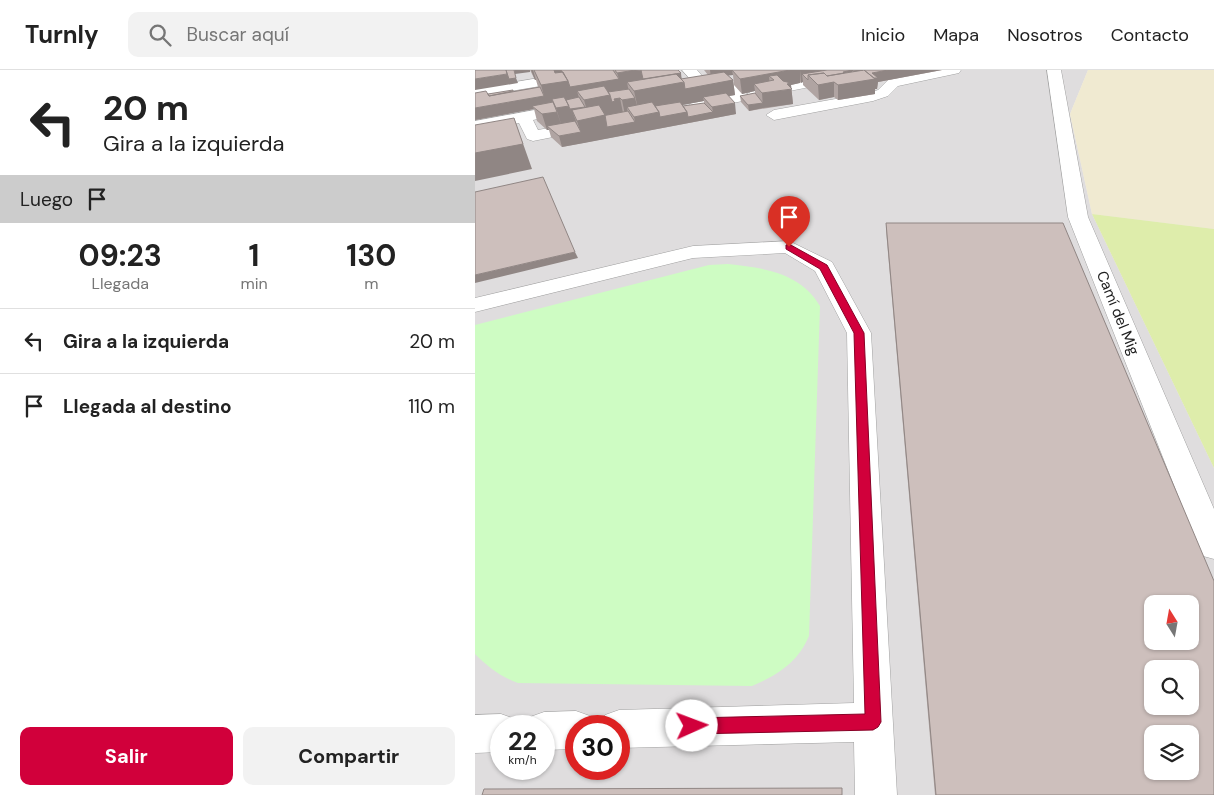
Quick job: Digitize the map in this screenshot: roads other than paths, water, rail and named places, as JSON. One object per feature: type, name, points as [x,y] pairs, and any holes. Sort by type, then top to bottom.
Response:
[{"type":"street","points":[[475,93],[611,70]]},
{"type":"street","points":[[689,70],[703,85]]},
{"type":"street","points":[[685,108],[875,70]]},
{"type":"street","points":[[773,115],[873,97],[883,93],[893,83],[954,70]]},
{"type":"street","name":"Camí del Mig","points":[[1054,70],[1078,217],[1214,546]]},
{"type":"street","points":[[685,88],[743,78]]},
{"type":"street","points":[[725,81],[742,97]]},
{"type":"street","points":[[475,126],[591,105]]},
{"type":"street","points":[[524,117],[533,136],[599,123]]},
{"type":"street","points":[[475,305],[693,252],[789,247],[824,267],[859,333],[877,795]]},
{"type":"street","points":[[630,729],[873,722]]},
{"type":"street","points":[[475,734],[490,733]]}]
